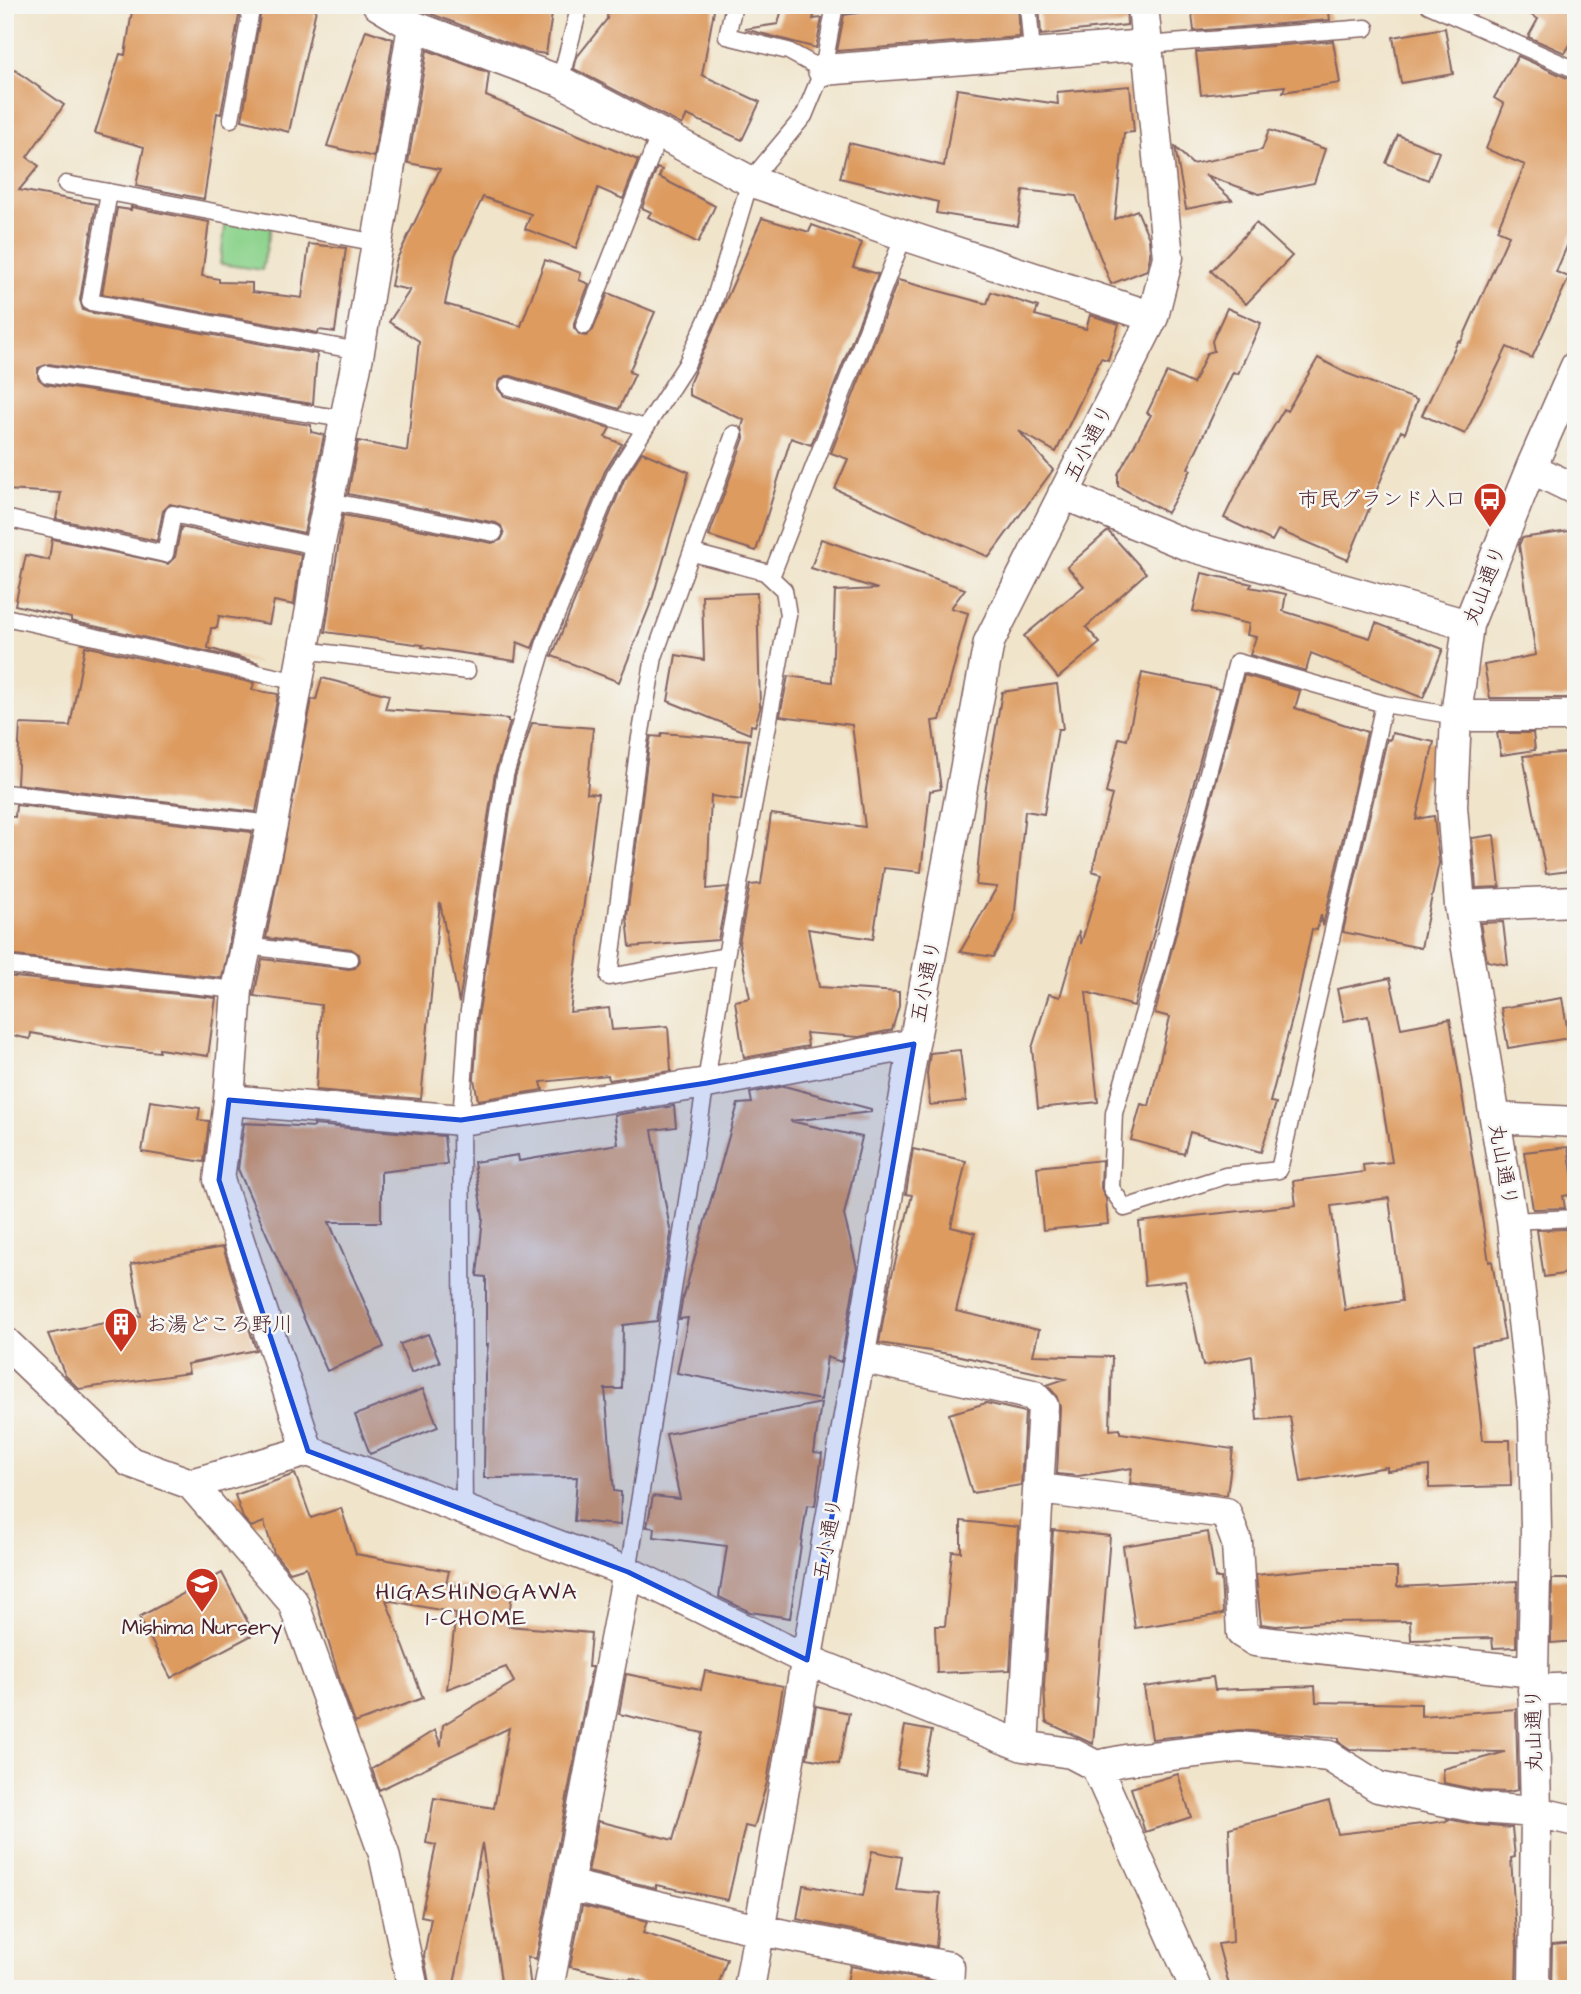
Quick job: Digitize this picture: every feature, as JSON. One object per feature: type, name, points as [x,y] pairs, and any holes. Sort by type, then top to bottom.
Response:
[{"type":"street","points":[[378,5],[413,26],[561,82],[750,181],[1153,317]]},
{"type":"street","name":"五小通り","points":[[749,1989],[914,1044],[989,642],[1153,317],[1168,257],[1143,5]]},
{"type":"street","points":[[309,1451],[219,1180],[229,1100],[237,990],[272,824],[304,650],[319,547],[359,351],[413,26]]},
{"type":"street","points":[[823,71],[1032,52],[1146,45]]},
{"type":"street","name":"丸山通り","points":[[1534,1989],[1535,1420],[1512,1221],[1460,906],[1452,806],[1456,716],[1468,625],[1531,468],[1576,366]]},
{"type":"street","points":[[1531,468],[1576,490]]},
{"type":"street","points":[[1063,494],[1187,545],[1468,625]]},
{"type":"street","points":[[1456,716],[1576,716]]},
{"type":"street","points":[[1460,906],[1576,901]]},
{"type":"street","points":[[229,1100],[461,1120],[707,1083],[914,1044]]},
{"type":"street","points":[[1495,1118],[1576,1122]]},
{"type":"street","points":[[5,1342],[130,1462],[191,1484],[293,1602],[384,1854],[414,1989]]},
{"type":"street","points":[[860,1357],[1033,1395],[1043,1406],[1023,1746]]},
{"type":"street","points":[[191,1484],[309,1451],[628,1572],[807,1660],[1023,1746],[1071,1753],[1096,1766],[1196,1989]]},
{"type":"street","points":[[1040,1489],[1226,1513],[1237,1543],[1241,1633],[1255,1641],[1576,1688]]},
{"type":"street","points":[[548,1989],[628,1572]]},
{"type":"street","points":[[1096,1766],[1239,1747],[1329,1756],[1378,1787],[1480,1808],[1535,1812],[1576,1821]]},
{"type":"street","points":[[568,1885],[759,1930],[949,1967],[948,1989]]},
{"type":"lane","points":[[231,119],[252,5]]},
{"type":"lane","points":[[561,82],[580,5]]},
{"type":"lane","points":[[734,5],[727,36],[788,51],[823,71]]},
{"type":"lane","points":[[464,1510],[461,1120],[468,1017],[505,775],[545,642],[615,475],[687,365],[712,308],[750,181],[804,117],[823,71],[835,5]]},
{"type":"lane","points":[[1028,5],[1032,52]]},
{"type":"lane","points":[[1429,5],[1576,69]]},
{"type":"lane","points":[[1146,45],[1366,28]]},
{"type":"lane","points":[[584,326],[660,133]]},
{"type":"lane","points":[[66,184],[378,243]]},
{"type":"lane","points":[[109,192],[90,302],[359,351]]},
{"type":"lane","points":[[771,577],[904,235]]},
{"type":"lane","points":[[47,374],[345,419]]},
{"type":"lane","points":[[508,386],[645,428]]},
{"type":"lane","points":[[726,956],[609,977],[639,743],[654,657],[734,433]]},
{"type":"lane","points":[[328,501],[494,533]]},
{"type":"lane","points":[[5,518],[166,554],[173,514],[319,547]]},
{"type":"lane","points":[[628,1572],[726,956],[788,615],[784,590],[765,572],[693,552]]},
{"type":"lane","points":[[5,617],[298,682]]},
{"type":"lane","points":[[304,650],[467,671]]},
{"type":"lane","points":[[1384,704],[1279,1170],[1225,1176],[1125,1208],[1111,1188],[1114,1113],[1157,967],[1237,662],[1384,704],[1456,716]]},
{"type":"lane","points":[[5,793],[272,824]]},
{"type":"lane","points":[[246,946],[350,959]]},
{"type":"lane","points":[[5,965],[237,990]]},
{"type":"lane","points":[[1512,1221],[1576,1218]]},
{"type":"highlighted area","points":[[914,1044],[807,1660],[628,1572],[308,1451],[219,1180],[229,1100],[461,1120],[707,1083]]},
{"type":"green space","points":[[227,213],[272,222],[262,270],[220,264]]},
{"type":"building","points":[[133,5],[241,5],[221,114],[217,113],[204,199],[136,186],[144,147],[95,133],[120,54],[125,55]]},
{"type":"building","points":[[262,5],[317,5],[289,132],[242,120]]},
{"type":"building","points":[[416,5],[485,5],[552,14],[546,54],[532,52],[421,10]]},
{"type":"building","points":[[608,5],[715,5],[702,75],[760,102],[742,140],[687,115],[682,125],[574,69],[577,57],[607,19]]},
{"type":"building","points":[[783,5],[817,5],[813,19],[822,18],[816,48],[745,29],[778,24]]},
{"type":"building","points":[[917,5],[1018,5],[1020,37],[837,51],[844,15]]},
{"type":"building","points":[[1039,5],[1126,5],[1127,25],[1041,35]]},
{"type":"building","points":[[1191,5],[1328,5],[1330,20],[1194,31]]},
{"type":"building","points":[[1514,5],[1576,5],[1576,41],[1573,40],[1565,53],[1528,37],[1538,19]]},
{"type":"building","points":[[1445,28],[1453,74],[1401,83],[1393,37]]},
{"type":"building","points":[[366,30],[393,39],[374,157],[327,146]]},
{"type":"building","points":[[1333,41],[1340,83],[1283,92],[1285,86],[1201,95],[1196,52]]},
{"type":"building","points":[[427,50],[489,73],[486,96],[638,160],[623,199],[598,188],[576,248],[525,229],[531,214],[483,197],[455,255],[445,304],[521,326],[545,260],[581,273],[579,280],[589,284],[574,323],[574,328],[580,335],[586,336],[593,330],[608,293],[655,312],[629,372],[635,374],[619,409],[511,376],[505,376],[498,382],[498,389],[504,396],[610,428],[605,437],[622,444],[605,471],[532,648],[517,642],[515,661],[325,632],[343,515],[492,543],[501,540],[504,534],[501,526],[496,523],[348,494],[358,441],[407,451],[419,341],[389,322],[410,290],[391,286],[396,261],[440,169],[408,163]]},
{"type":"building","points":[[1518,56],[1576,82],[1576,225],[1556,272],[1569,277],[1532,358],[1507,347],[1465,434],[1422,415],[1458,341],[1461,342],[1509,235],[1497,230],[1525,165],[1486,149],[1504,104],[1494,98]]},
{"type":"building","points":[[5,63],[64,105],[27,157],[39,166],[19,190],[96,204],[80,300],[83,310],[317,354],[313,404],[49,364],[38,368],[38,378],[45,384],[311,425],[311,432],[324,435],[304,533],[170,504],[163,511],[157,541],[56,519],[61,493],[5,490]]},
{"type":"building","points":[[1130,86],[1134,132],[1124,133],[1115,219],[1137,210],[1149,238],[1150,256],[1147,270],[1111,284],[1076,196],[1023,190],[1018,226],[936,213],[938,202],[840,178],[849,143],[944,166],[957,89],[1058,104],[1057,92]]},
{"type":"building","points":[[1269,130],[1325,149],[1314,183],[1259,194],[1205,175],[1232,200],[1186,209],[1175,147],[1192,164],[1262,150]]},
{"type":"building","points":[[1398,135],[1439,152],[1428,180],[1386,163]]},
{"type":"building","points":[[657,168],[662,170],[659,177],[715,206],[698,243],[648,217],[651,212],[642,208]]},
{"type":"building","points":[[131,207],[209,222],[202,276],[219,279],[219,282],[252,283],[252,292],[302,298],[309,244],[346,248],[335,332],[319,330],[318,333],[102,294],[117,208],[131,210]]},
{"type":"building","points":[[762,218],[809,232],[812,225],[862,243],[853,267],[878,274],[811,445],[791,438],[756,551],[709,536],[744,438],[744,420],[689,395],[689,384]]},
{"type":"building","points":[[1256,223],[1292,256],[1246,304],[1211,271]]},
{"type":"building","points":[[898,280],[987,304],[991,292],[1038,307],[1035,315],[1086,329],[1090,315],[1119,324],[1108,360],[1101,358],[1056,452],[1019,431],[1053,470],[989,557],[835,489],[848,459],[831,453]]},
{"type":"building","points":[[1227,308],[1261,323],[1238,374],[1233,372],[1188,468],[1191,470],[1167,513],[1118,486],[1118,474],[1151,415],[1147,413],[1167,372],[1193,384],[1207,353],[1214,351],[1212,341]]},
{"type":"building","points":[[1318,358],[1346,373],[1417,400],[1405,433],[1401,431],[1348,560],[1278,530],[1272,541],[1224,518],[1243,479],[1284,409],[1287,411]]},
{"type":"building","points":[[642,452],[689,472],[652,600],[619,682],[552,656],[624,480]]},
{"type":"building","points":[[181,527],[301,554],[294,605],[274,601],[269,624],[219,616],[217,628],[211,628],[208,648],[259,663],[71,621],[71,618],[15,605],[26,555],[49,560],[52,539],[168,564],[175,557]]},
{"type":"building","points":[[1576,530],[1576,698],[1490,698],[1484,665],[1536,655],[1519,545],[1522,538]]},
{"type":"building","points":[[1108,531],[1146,573],[1086,627],[1100,643],[1058,678],[1024,636],[1084,586],[1067,567]]},
{"type":"building","points":[[821,539],[965,589],[951,608],[968,613],[940,720],[932,721],[941,789],[930,791],[921,872],[884,868],[873,939],[808,929],[819,987],[899,992],[899,1006],[892,1030],[859,1037],[806,1033],[808,1046],[744,1058],[735,1001],[750,998],[739,943],[750,885],[761,884],[771,814],[865,827],[852,725],[780,716],[788,676],[832,682],[835,591],[878,589],[811,568]]},
{"type":"building","points":[[1202,573],[1286,594],[1283,611],[1370,638],[1376,623],[1443,649],[1423,698],[1311,653],[1306,671],[1250,655],[1256,637],[1247,635],[1249,624],[1193,611]]},
{"type":"building","points":[[757,593],[760,707],[761,705],[755,726],[751,725],[750,734],[668,701],[676,655],[704,660],[702,595]]},
{"type":"building","points":[[85,646],[254,683],[252,690],[278,694],[256,812],[17,784],[20,724],[70,726]]},
{"type":"building","points":[[1142,673],[1219,689],[1134,1006],[1086,992],[1098,1102],[1038,1108],[1032,1048],[1049,994],[1060,997],[1079,931],[1081,944],[1102,874],[1092,871],[1112,795],[1106,793],[1119,738],[1127,740]]},
{"type":"building","points":[[1244,675],[1300,691],[1295,708],[1367,732],[1323,926],[1321,915],[1317,930],[1312,929],[1298,997],[1270,1102],[1276,1103],[1261,1152],[1190,1132],[1184,1154],[1131,1140],[1141,1104],[1149,1106],[1170,1017],[1155,1013]]},
{"type":"building","points":[[322,678],[389,695],[385,709],[508,719],[510,722],[495,773],[459,1003],[440,902],[421,1099],[316,1090],[321,1005],[254,996],[262,959],[349,969],[355,968],[360,961],[359,954],[351,949],[266,938],[312,699],[316,700]]},
{"type":"building","points":[[1057,684],[1063,729],[1058,729],[1044,814],[1025,811],[1014,921],[993,957],[960,952],[997,887],[976,885],[985,793],[1002,692]]},
{"type":"building","points":[[532,723],[593,728],[587,793],[598,794],[570,1012],[609,1008],[612,1030],[668,1026],[671,1071],[609,1080],[608,1075],[541,1082],[543,1090],[478,1100],[474,1079],[478,1018],[515,777]]},
{"type":"building","points":[[662,733],[749,740],[741,800],[711,796],[707,889],[728,887],[718,940],[630,947],[627,917],[649,745],[651,736],[661,737]]},
{"type":"building","points":[[1392,733],[1434,742],[1416,819],[1434,816],[1439,863],[1421,948],[1343,932],[1387,739],[1390,740]]},
{"type":"building","points":[[1497,733],[1533,733],[1535,750],[1501,755]]},
{"type":"building","points":[[1576,752],[1576,870],[1546,874],[1523,756]]},
{"type":"building","points":[[16,805],[252,832],[222,978],[5,955],[11,875],[5,874],[5,816],[15,817]]},
{"type":"building","points":[[1494,835],[1500,887],[1476,888],[1472,838]]},
{"type":"building","points":[[1503,922],[1508,965],[1487,961],[1480,923]]},
{"type":"building","points":[[5,976],[216,998],[208,1056],[159,1049],[159,1052],[102,1046],[31,1033],[30,1039],[5,1034]]},
{"type":"building","points":[[1390,978],[1401,1028],[1450,1019],[1489,1262],[1492,1261],[1505,1340],[1472,1346],[1483,1440],[1510,1440],[1511,1486],[1429,1488],[1429,1466],[1387,1471],[1387,1467],[1301,1482],[1290,1417],[1257,1420],[1252,1356],[1203,1366],[1185,1281],[1145,1285],[1139,1222],[1296,1205],[1293,1181],[1364,1172],[1363,1165],[1392,1162],[1368,1016],[1344,1021],[1337,989]],"holes":[[[1389,1198],[1402,1301],[1345,1310],[1331,1206]]]},
{"type":"building","points":[[1562,998],[1569,1038],[1508,1048],[1501,1008]]},
{"type":"building","points":[[960,1050],[966,1101],[930,1105],[927,1074],[930,1053]]},
{"type":"building","points":[[784,1086],[871,1109],[871,1112],[790,1121],[862,1137],[844,1215],[857,1268],[841,1362],[827,1357],[821,1400],[677,1373],[688,1318],[679,1319],[683,1296],[683,1299],[738,1104],[752,1103],[750,1093]]},
{"type":"building","points":[[150,1101],[200,1108],[198,1120],[209,1121],[204,1162],[142,1152]]},
{"type":"building","points":[[674,1106],[676,1127],[652,1130],[671,1234],[657,1321],[623,1325],[622,1389],[605,1389],[614,1491],[621,1492],[620,1525],[574,1521],[577,1477],[484,1478],[488,1344],[486,1345],[486,1277],[477,1276],[483,1217],[474,1162],[518,1155],[519,1161],[618,1144],[614,1115]]},
{"type":"building","points":[[244,1123],[314,1125],[444,1136],[447,1164],[381,1172],[381,1222],[329,1222],[384,1347],[327,1371],[238,1169]]},
{"type":"building","points":[[1568,1147],[1575,1194],[1563,1196],[1565,1208],[1533,1209],[1524,1152]]},
{"type":"building","points":[[913,1149],[966,1161],[951,1227],[975,1233],[956,1311],[1039,1330],[1033,1355],[1112,1357],[1110,1430],[1120,1429],[1120,1433],[1233,1449],[1227,1495],[1130,1483],[1132,1468],[1078,1476],[1057,1474],[1060,1407],[1056,1395],[1047,1385],[1065,1379],[956,1355],[879,1343],[891,1279],[912,1195],[906,1194]]},
{"type":"building","points":[[1102,1160],[1101,1188],[1106,1199],[1108,1224],[1043,1230],[1037,1167]]},
{"type":"building","points":[[1568,1229],[1575,1272],[1544,1277],[1537,1230]]},
{"type":"building","points":[[223,1247],[256,1350],[187,1364],[189,1373],[79,1389],[65,1375],[48,1334],[141,1316],[131,1264]]},
{"type":"building","points":[[428,1334],[440,1362],[411,1373],[400,1344]]},
{"type":"building","points":[[423,1389],[438,1427],[370,1454],[355,1415]]},
{"type":"building","points":[[821,1403],[814,1453],[822,1454],[815,1506],[807,1505],[790,1618],[750,1612],[719,1597],[727,1546],[654,1537],[655,1528],[647,1527],[653,1496],[680,1499],[666,1434]]},
{"type":"building","points":[[986,1403],[1025,1412],[1021,1485],[972,1493],[949,1414]]},
{"type":"building","points":[[295,1474],[311,1518],[341,1508],[356,1554],[449,1571],[446,1584],[512,1592],[508,1626],[591,1633],[588,1667],[592,1667],[536,1959],[527,1957],[531,1989],[502,1989],[482,1843],[453,1989],[430,1989],[424,1956],[431,1918],[421,1916],[436,1845],[426,1843],[434,1798],[494,1808],[509,1728],[379,1790],[372,1769],[435,1730],[441,1746],[443,1725],[514,1682],[506,1667],[447,1689],[456,1613],[386,1600],[423,1698],[355,1723],[306,1567],[290,1572],[274,1553],[264,1522],[251,1527],[243,1518],[235,1495]]},
{"type":"building","points":[[961,1521],[1018,1527],[1010,1670],[937,1673],[935,1626],[945,1626],[952,1551],[961,1552]]},
{"type":"building","points":[[1053,1530],[1110,1536],[1093,1744],[1046,1722],[1044,1686]]},
{"type":"building","points":[[1208,1532],[1215,1578],[1221,1578],[1223,1614],[1135,1628],[1123,1546]]},
{"type":"building","points":[[1329,1568],[1397,1568],[1397,1587],[1517,1581],[1516,1647],[1493,1648],[1492,1638],[1411,1640],[1410,1621],[1324,1622],[1276,1626],[1261,1624],[1256,1575]]},
{"type":"building","points":[[222,1573],[254,1634],[171,1678],[139,1617]]},
{"type":"building","points":[[1552,1579],[1576,1579],[1576,1641],[1551,1643]]},
{"type":"building","points":[[705,1671],[783,1686],[767,1782],[754,1828],[745,1826],[728,1900],[656,1885],[656,1888],[588,1872],[598,1821],[673,1840],[703,1733],[619,1714],[626,1674],[701,1689]]},
{"type":"building","points":[[1213,1677],[1215,1690],[1315,1686],[1316,1702],[1421,1704],[1421,1716],[1516,1709],[1518,1790],[1482,1791],[1444,1783],[1443,1769],[1505,1752],[1350,1749],[1339,1742],[1339,1738],[1240,1730],[1152,1739],[1144,1687]]},
{"type":"building","points":[[816,1706],[849,1713],[839,1764],[807,1758]]},
{"type":"building","points":[[905,1726],[932,1731],[923,1774],[897,1769]]},
{"type":"building","points":[[1178,1774],[1191,1817],[1145,1832],[1131,1788]]},
{"type":"building","points":[[1329,1801],[1338,1834],[1448,1821],[1447,1819],[1512,1828],[1515,1857],[1511,1858],[1517,1949],[1516,1989],[1230,1989],[1218,1944],[1233,1942],[1229,1828]]},
{"type":"building","points":[[872,1851],[902,1857],[896,1890],[940,1893],[936,1947],[797,1919],[803,1885],[863,1896]]},
{"type":"building","points":[[582,1906],[647,1921],[643,1933],[727,1959],[717,1989],[665,1989],[631,1978],[570,1967]]},
{"type":"building","points":[[1576,1943],[1576,1989],[1551,1989],[1552,1945]]},
{"type":"building","points":[[850,1966],[931,1981],[931,1989],[846,1989]]},
{"type":"place","name":"市民グランド入口","points":[[1490,529]]},
{"type":"place","name":"お湯どころ野川","points":[[121,1354]]},
{"type":"place","name":"Mishima Nursery","points":[[202,1614]]},
{"type":"district","name":"HIGASHINOGAWA 1-CHOME","points":[[477,1605]]}]
